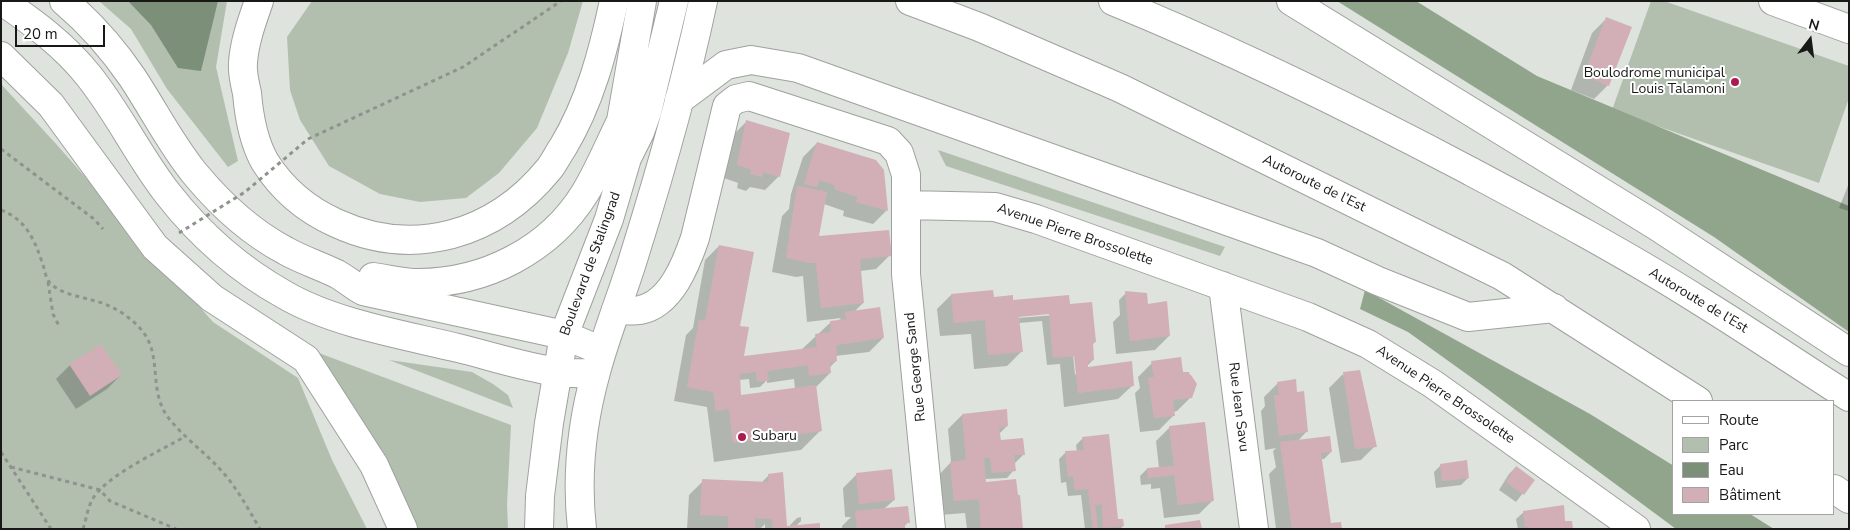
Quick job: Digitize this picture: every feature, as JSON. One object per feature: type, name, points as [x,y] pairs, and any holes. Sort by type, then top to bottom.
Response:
[{"type":"main road","points":[[2,1],[37,26],[76,61],[105,98],[169,195],[204,235],[225,254],[286,296],[356,323],[558,373],[599,362]]},
{"type":"main road","points":[[64,1],[93,28],[112,50],[132,77],[182,157],[214,194],[258,234],[285,251],[339,275],[363,291],[564,335],[599,362]]},
{"type":"main road","points":[[259,1],[243,65],[249,116],[256,142],[265,162],[277,179],[298,200],[322,217],[353,231],[406,240],[433,239],[470,229],[498,216],[520,199],[550,168],[572,131],[591,89],[603,51],[614,1]]},
{"type":"main road","name":"Boulevard de Stalingrad","points":[[539,529],[540,496],[549,423],[564,335],[609,219],[627,158],[621,122],[642,1]]},
{"type":"main road","points":[[627,158],[640,132],[647,112],[674,1]]},
{"type":"main road","points":[[582,529],[580,489],[581,445],[599,362],[643,230],[693,48],[703,1]]},
{"type":"main road","name":"Autoroute de l’Est","points":[[910,1],[979,27],[1120,88],[1502,276],[1696,400]]},
{"type":"main road","name":"Autoroute de l’Est","points":[[1112,1],[1155,18],[1383,125],[1540,208],[1699,300],[1849,397]]},
{"type":"main road","points":[[1291,1],[1655,226],[1849,352]]},
{"type":"main road","points":[[1773,1],[1849,29]]},
{"type":"main road","points":[[1,56],[51,105],[154,247],[212,298],[306,359],[374,465],[403,529]]},
{"type":"main road","points":[[679,100],[726,65],[751,60],[798,68],[1317,253],[1378,281],[1468,316],[1554,308]]},
{"type":"main road","points":[[616,310],[638,310],[659,301],[680,273],[695,238],[727,106],[736,98],[749,96],[888,141],[899,153],[906,175],[907,205]]},
{"type":"main road","points":[[339,275],[418,283],[469,276],[494,270],[515,260],[540,242],[562,222],[585,193],[621,122]]},
{"type":"main road","name":"Avenue Pierre Brossolette","points":[[907,205],[995,207],[1036,219],[1308,317],[1368,344],[1433,384],[1633,528]]},
{"type":"main road","name":"Rue George Sand","points":[[907,205],[906,274],[931,529]]},
{"type":"main road","name":"Rue Jean Savu","points":[[1223,286],[1254,529]]},
{"type":"main road","points":[[1835,490],[1849,500]]},
{"type":"path","points":[[154,247],[245,192],[308,139],[463,67],[562,1]]},
{"type":"path","points":[[1,149],[94,219],[107,233]]},
{"type":"path","points":[[1,210],[13,214],[29,231],[48,281],[53,314],[59,326]]},
{"type":"path","points":[[48,281],[65,293],[98,301],[125,314],[139,327],[148,340],[154,356],[159,401],[166,414],[219,467],[239,494],[260,529]]},
{"type":"path","points":[[83,529],[91,501],[100,490],[124,471],[186,436]]},
{"type":"path","points":[[1,452],[50,529]]},
{"type":"path","points":[[11,467],[100,490],[110,501],[176,529]]},
{"type":"green space","points":[[99,1],[227,1],[216,67],[238,161],[228,167],[167,89],[131,29]]},
{"type":"green space","points":[[312,1],[583,1],[568,53],[537,128],[499,173],[466,198],[420,202],[380,194],[329,166],[300,120],[290,90],[287,37]]},
{"type":"green space","name":"Boulodrome municipal Louis Talamoni","points":[[1651,1],[1664,1],[1849,66],[1849,98],[1819,183],[1612,110]]},
{"type":"green space","points":[[1,84],[213,322],[298,378],[332,460],[367,529],[1,529]]},
{"type":"green space","points":[[938,150],[1225,247],[1220,256],[946,166]]},
{"type":"green space","points":[[319,353],[511,425],[507,505],[508,529],[416,529],[400,488]]},
{"type":"green space","points":[[389,360],[472,372],[508,395],[513,408]]},
{"type":"shaded area","points":[[1337,1],[1416,1],[1537,76],[1849,206],[1849,332],[1714,237]]},
{"type":"shaded area","points":[[1365,290],[1590,414],[1672,465],[1672,515],[1752,515],[1774,529],[1676,529],[1408,332],[1360,309]]},
{"type":"water","points":[[128,1],[218,1],[201,71],[178,68],[151,25]]},
{"type":"building","points":[[1606,17],[1632,27],[1609,86],[1584,75]]},
{"type":"building","points":[[746,120],[790,133],[780,177],[763,172],[762,177],[750,174],[751,169],[737,165]]},
{"type":"building","points":[[817,142],[876,160],[884,170],[888,211],[856,202],[858,197],[834,189],[835,185],[819,180],[817,187],[804,184]]},
{"type":"building","points":[[797,186],[827,192],[819,236],[889,230],[892,256],[860,259],[864,303],[821,308],[816,263],[786,258]]},
{"type":"building","points":[[719,245],[754,252],[740,326],[749,327],[744,356],[817,347],[815,334],[831,332],[830,321],[846,319],[845,312],[880,307],[884,338],[836,345],[837,361],[830,363],[831,373],[809,376],[808,365],[767,371],[769,380],[757,382],[756,372],[740,374],[741,395],[816,385],[822,431],[733,443],[729,409],[716,411],[713,392],[687,387],[699,320],[705,321]]},
{"type":"building","points":[[993,290],[994,297],[1013,295],[1013,300],[1069,295],[1070,304],[1092,302],[1096,342],[1093,343],[1094,360],[1088,361],[1088,367],[1132,361],[1134,386],[1078,393],[1074,356],[1053,358],[1049,314],[1019,317],[1023,352],[988,355],[985,320],[954,323],[951,294]]},
{"type":"building","points":[[1125,291],[1147,293],[1148,304],[1167,301],[1170,336],[1130,341]]},
{"type":"building","points":[[101,344],[122,375],[90,396],[69,364]]},
{"type":"building","points":[[1181,357],[1183,372],[1189,372],[1197,384],[1192,398],[1173,400],[1175,416],[1154,418],[1148,378],[1154,377],[1151,361]]},
{"type":"building","points":[[1360,370],[1377,447],[1355,449],[1343,372]]},
{"type":"building","points":[[1296,379],[1297,392],[1304,391],[1308,432],[1279,436],[1274,395],[1279,395],[1277,382]]},
{"type":"building","points":[[1007,409],[1008,426],[999,428],[1001,440],[1023,438],[1025,455],[1014,455],[1016,471],[992,473],[990,458],[984,458],[986,482],[1016,479],[1018,495],[1020,495],[1023,529],[981,529],[979,499],[954,501],[950,462],[966,460],[962,414]]},
{"type":"building","points":[[1205,422],[1214,501],[1178,505],[1174,475],[1148,478],[1147,468],[1174,466],[1169,426]]},
{"type":"building","points":[[1109,434],[1118,519],[1123,519],[1124,526],[1103,528],[1102,504],[1095,505],[1098,529],[1093,529],[1088,489],[1075,490],[1073,476],[1068,477],[1065,451],[1084,450],[1082,437]]},
{"type":"building","points":[[1330,436],[1332,452],[1321,453],[1331,523],[1341,522],[1342,529],[1292,529],[1280,442]]},
{"type":"building","points":[[1467,460],[1469,478],[1442,481],[1440,464]]},
{"type":"building","points":[[1516,466],[1535,480],[1524,495],[1506,482]]},
{"type":"building","points":[[892,469],[895,500],[859,504],[856,473]]},
{"type":"building","points":[[783,472],[787,526],[820,523],[820,529],[773,529],[772,519],[755,518],[755,529],[728,529],[728,516],[700,515],[702,479],[769,482],[768,474]]},
{"type":"building","points":[[1564,505],[1565,521],[1572,521],[1573,529],[1529,529],[1529,527],[1525,527],[1523,511]]},
{"type":"building","points":[[908,506],[910,523],[905,523],[905,529],[857,529],[855,511]]},
{"type":"building","points":[[1200,520],[1202,529],[1165,529],[1165,525]]},
{"type":"place","name":"Boulodrome municipal Louis Talamoni","points":[[1735,82]]},
{"type":"place","name":"Subaru","points":[[742,437]]}]
